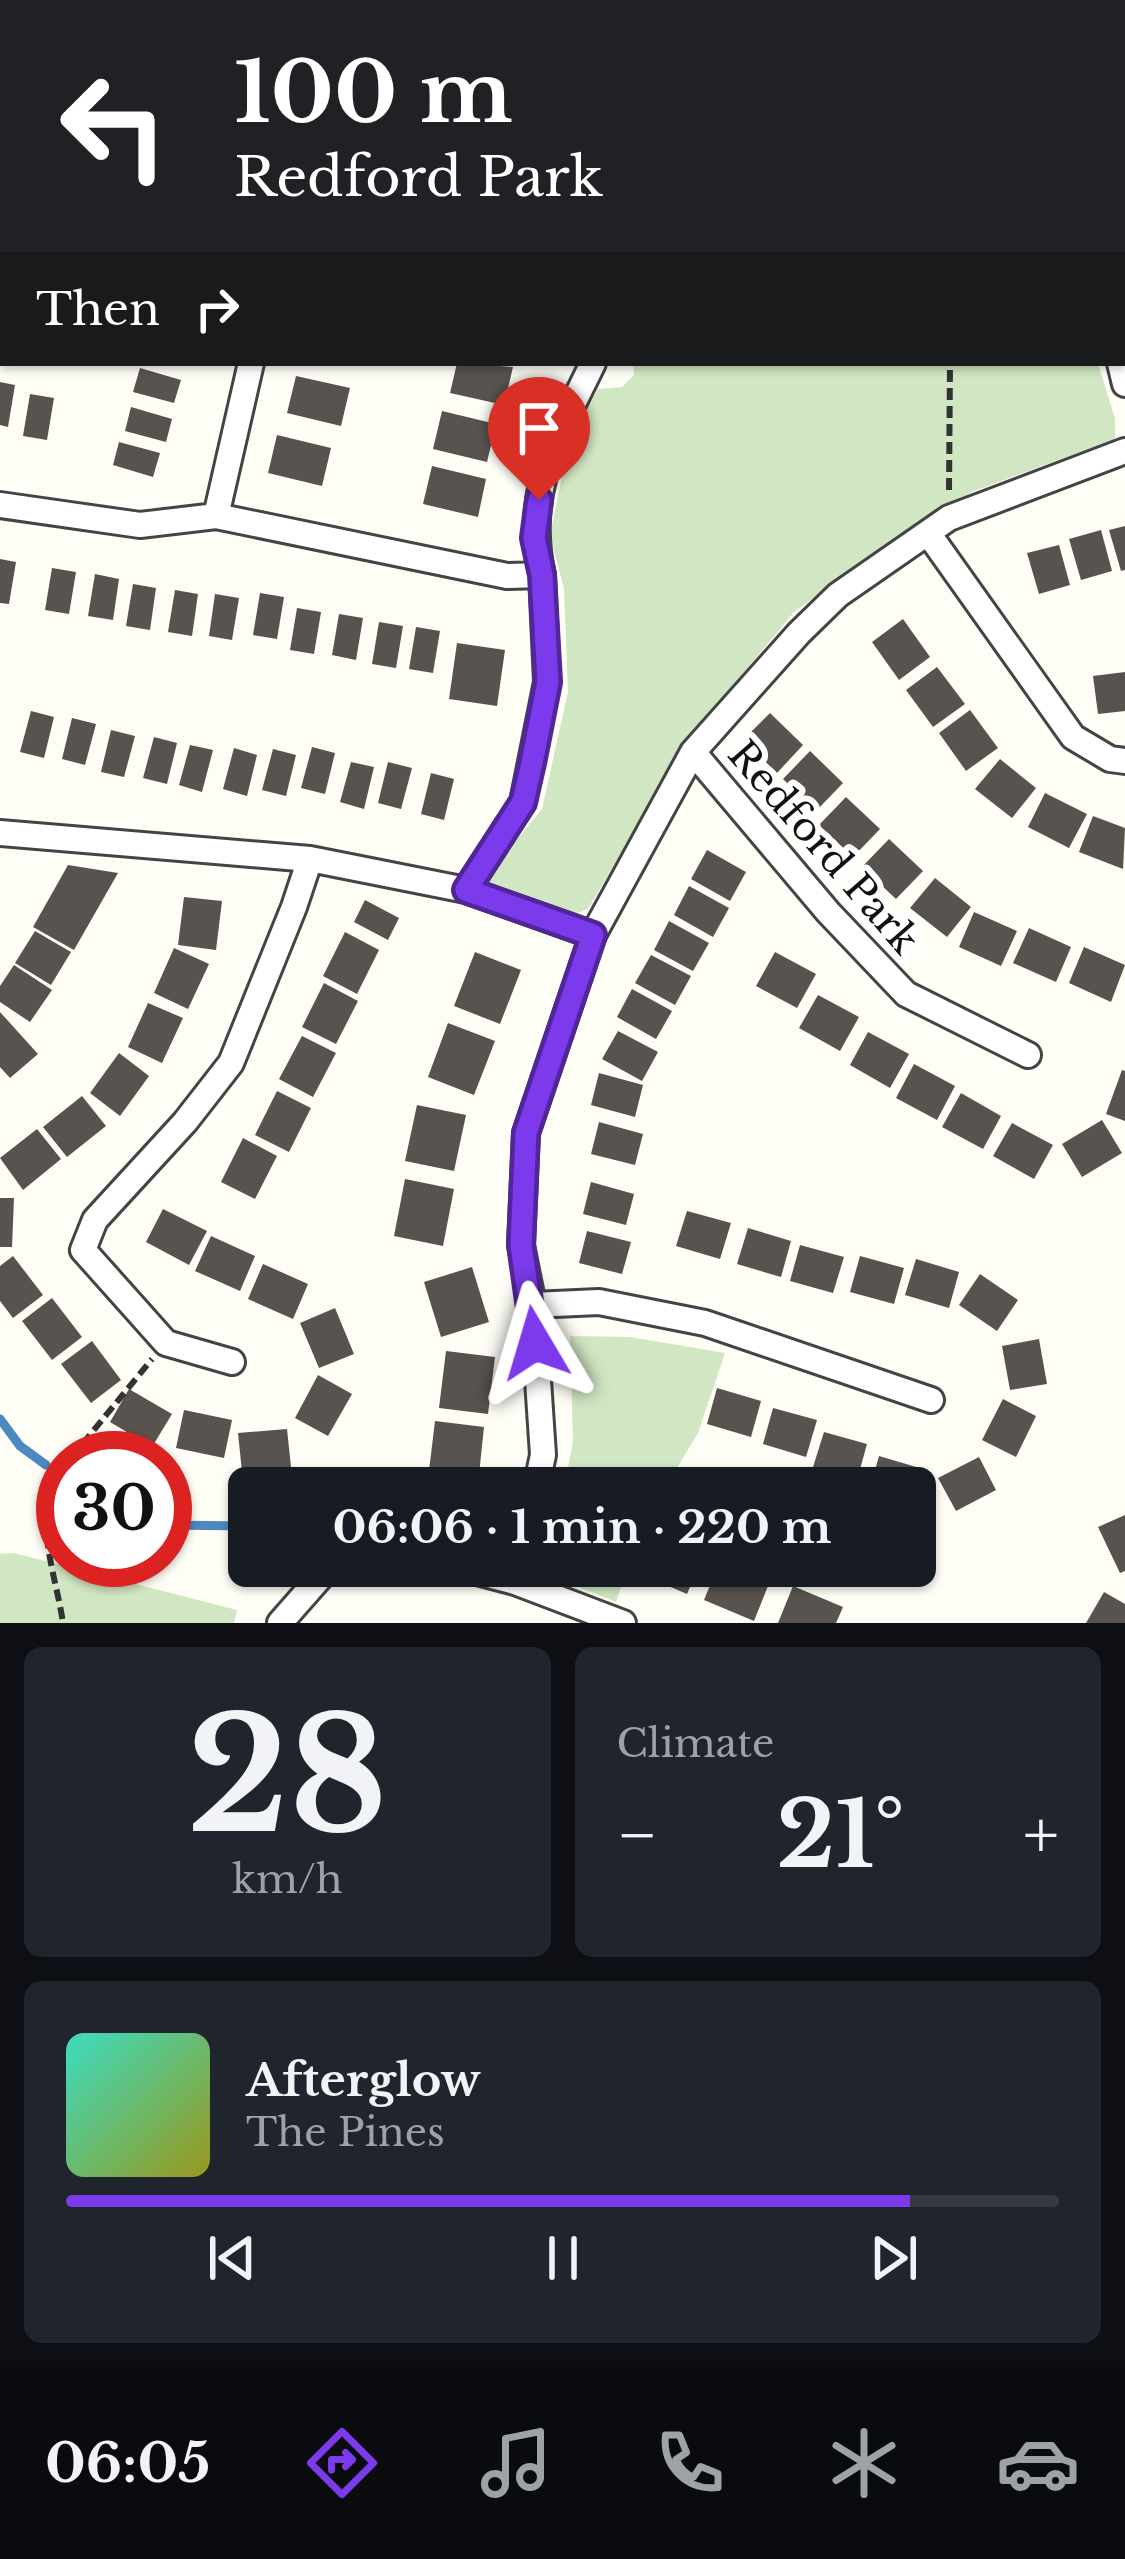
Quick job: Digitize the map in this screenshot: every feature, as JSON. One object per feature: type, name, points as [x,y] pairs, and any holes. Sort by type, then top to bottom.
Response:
[{"type":"street","points":[[216,516],[250,366]]},
{"type":"street","points":[[466,890],[523,802],[548,682],[542,575],[534,538],[545,462],[592,366]]},
{"type":"street","name":"Redford Park","points":[[540,1467],[532,1305],[521,1245],[526,1133],[593,935],[694,752],[838,596],[938,526],[1125,451]]},
{"type":"street","points":[[0,505],[140,525],[216,516],[507,576],[542,575]]},
{"type":"street","points":[[938,526],[1072,737],[1110,759],[1125,761]]},
{"type":"street","name":"Redford Park","points":[[694,752],[828,912],[906,994],[1028,1055]]},
{"type":"street","points":[[0,832],[310,859],[466,890],[593,935]]},
{"type":"street","points":[[232,1362],[166,1342],[83,1250],[95,1220],[185,1122],[231,1063],[310,859]]},
{"type":"street","points":[[532,1305],[599,1302],[705,1324],[931,1400]]},
{"type":"street","points":[[280,1623],[312,1587]]},
{"type":"street","points":[[544,1587],[623,1623]]},
{"type":"path","points":[[938,526],[950,366]]},
{"type":"path","points":[[93,1431],[166,1342]]},
{"type":"path","points":[[57,1587],[63,1623]]},
{"type":"green space","points":[[633,366],[1099,366],[1115,419],[1115,439],[974,491],[921,520],[794,612],[686,742],[588,909],[575,914],[490,886],[491,871],[542,809],[568,692],[564,589],[550,535],[569,443],[598,389],[622,387],[634,375]]},
{"type":"green space","points":[[570,1336],[630,1337],[725,1353],[698,1433],[678,1467],[568,1467],[573,1442]]},
{"type":"green space","points":[[0,1554],[36,1559],[36,1587],[147,1587],[237,1610],[234,1623],[0,1623]]},
{"type":"green space","points":[[580,1587],[621,1587],[616,1602]]},
{"type":"building","points":[[456,366],[513,367],[504,405],[450,393]]},
{"type":"building","points":[[140,368],[181,380],[174,403],[133,392]]},
{"type":"building","points":[[296,376],[350,388],[341,426],[287,413]]},
{"type":"building","points":[[0,382],[15,385],[8,427],[0,425]]},
{"type":"building","points":[[30,394],[54,398],[47,440],[23,436]]},
{"type":"building","points":[[131,407],[172,419],[166,442],[125,431]]},
{"type":"building","points":[[442,411],[496,424],[487,462],[433,449]]},
{"type":"building","points":[[277,435],[331,448],[322,486],[268,473]]},
{"type":"building","points":[[119,442],[160,453],[153,477],[113,465]]},
{"type":"building","points":[[432,466],[486,479],[478,517],[423,504]]},
{"type":"building","points":[[1125,526],[1125,570],[1121,571],[1109,530]]},
{"type":"building","points":[[1101,530],[1112,571],[1081,580],[1069,539]]},
{"type":"building","points":[[1059,545],[1070,585],[1039,594],[1027,553]]},
{"type":"building","points":[[0,559],[16,562],[9,604],[0,603]]},
{"type":"building","points":[[52,568],[76,572],[69,614],[45,610]]},
{"type":"building","points":[[95,574],[119,579],[113,620],[88,616]]},
{"type":"building","points":[[133,584],[156,588],[150,630],[126,626]]},
{"type":"building","points":[[175,590],[198,594],[192,636],[168,632]]},
{"type":"building","points":[[260,593],[284,597],[277,639],[253,635]]},
{"type":"building","points":[[215,594],[239,598],[232,640],[209,636]]},
{"type":"building","points":[[297,608],[321,612],[314,654],[290,650]]},
{"type":"building","points":[[339,614],[363,618],[356,660],[332,655]]},
{"type":"building","points":[[903,619],[930,657],[899,680],[872,642]]},
{"type":"building","points":[[379,622],[403,626],[396,668],[372,664]]},
{"type":"building","points":[[416,627],[440,631],[433,673],[409,669]]},
{"type":"building","points":[[457,643],[505,650],[497,706],[449,699]]},
{"type":"building","points":[[937,667],[965,704],[933,727],[906,690]]},
{"type":"building","points":[[1125,672],[1125,711],[1098,714],[1093,676]]},
{"type":"building","points":[[970,710],[998,748],[966,771],[939,733]]},
{"type":"building","points":[[31,711],[54,717],[44,758],[20,752]]},
{"type":"building","points":[[770,713],[803,745],[777,773],[743,740]]},
{"type":"building","points":[[72,718],[96,724],[85,765],[62,759]]},
{"type":"building","points":[[111,730],[135,736],[124,777],[101,772]]},
{"type":"building","points":[[154,737],[177,743],[167,784],[143,778]]},
{"type":"building","points":[[190,745],[213,750],[202,792],[179,785]]},
{"type":"building","points":[[312,747],[335,753],[325,794],[301,788]]},
{"type":"building","points":[[234,748],[257,755],[247,796],[223,789]]},
{"type":"building","points":[[273,749],[296,755],[286,796],[262,790]]},
{"type":"building","points":[[810,751],[843,783],[816,811],[783,779]]},
{"type":"building","points":[[1000,759],[1036,788],[1012,818],[975,789]]},
{"type":"building","points":[[351,762],[374,767],[364,809],[340,802]]},
{"type":"building","points":[[388,762],[412,768],[401,809],[378,803]]},
{"type":"building","points":[[431,773],[454,779],[444,820],[421,814]]},
{"type":"building","points":[[1045,793],[1087,814],[1069,848],[1028,827]]},
{"type":"building","points":[[846,797],[880,829],[853,857],[819,825]]},
{"type":"building","points":[[1093,816],[1125,828],[1123,869],[1079,852]]},
{"type":"building","points":[[889,839],[923,871],[896,899],[862,867]]},
{"type":"building","points":[[707,850],[746,872],[730,901],[691,879]]},
{"type":"building","points":[[68,865],[118,873],[74,950],[33,927]]},
{"type":"building","points":[[935,878],[971,907],[947,937],[910,908]]},
{"type":"building","points":[[689,886],[729,908],[713,937],[674,915]]},
{"type":"building","points":[[184,897],[222,901],[216,950],[178,945]]},
{"type":"building","points":[[365,900],[399,918],[388,940],[354,922]]},
{"type":"building","points":[[974,912],[1017,931],[1001,966],[959,947]]},
{"type":"building","points":[[669,921],[709,943],[693,971],[654,950]]},
{"type":"building","points":[[1029,928],[1071,947],[1056,982],[1013,963]]},
{"type":"building","points":[[35,931],[71,952],[51,985],[15,963]]},
{"type":"building","points":[[345,932],[379,950],[357,994],[323,976]]},
{"type":"building","points":[[1084,947],[1125,965],[1111,1002],[1069,983]]},
{"type":"building","points":[[174,948],[209,964],[188,1009],[154,993]]},
{"type":"building","points":[[475,952],[521,970],[500,1024],[454,1006]]},
{"type":"building","points":[[775,952],[816,974],[797,1008],[756,986]]},
{"type":"building","points":[[651,955],[691,976],[675,1005],[635,983]]},
{"type":"building","points":[[14,965],[52,990],[30,1022],[0,1002],[0,986]]},
{"type":"building","points":[[324,983],[358,1001],[336,1044],[302,1027]]},
{"type":"building","points":[[632,989],[672,1011],[656,1039],[617,1017]]},
{"type":"building","points":[[818,995],[859,1017],[840,1051],[799,1028]]},
{"type":"building","points":[[148,1003],[183,1018],[162,1063],[128,1047]]},
{"type":"building","points":[[0,1012],[38,1054],[10,1078],[0,1067]]},
{"type":"building","points":[[448,1023],[495,1041],[474,1095],[428,1077]]},
{"type":"building","points":[[618,1031],[658,1052],[642,1081],[602,1059]]},
{"type":"building","points":[[868,1032],[909,1054],[890,1088],[850,1065]]},
{"type":"building","points":[[302,1036],[336,1053],[313,1097],[279,1079]]},
{"type":"building","points":[[119,1053],[149,1076],[120,1116],[90,1093]]},
{"type":"building","points":[[914,1064],[955,1086],[937,1120],[896,1098]]},
{"type":"building","points":[[1125,1071],[1125,1121],[1106,1114]]},
{"type":"building","points":[[599,1073],[643,1085],[635,1117],[591,1105]]},
{"type":"building","points":[[277,1091],[311,1108],[289,1152],[255,1135]]},
{"type":"building","points":[[961,1093],[1001,1116],[983,1149],[942,1127]]},
{"type":"building","points":[[82,1096],[106,1126],[67,1157],[43,1127]]},
{"type":"building","points":[[417,1105],[466,1115],[454,1171],[405,1161]]},
{"type":"building","points":[[1102,1120],[1122,1153],[1082,1177],[1062,1144]]},
{"type":"building","points":[[599,1122],[643,1134],[635,1165],[591,1154]]},
{"type":"building","points":[[1012,1123],[1053,1145],[1034,1179],[993,1156]]},
{"type":"building","points":[[37,1129],[61,1159],[23,1190],[0,1158]]},
{"type":"building","points":[[243,1138],[277,1156],[255,1199],[221,1182]]},
{"type":"building","points":[[405,1179],[454,1189],[443,1246],[394,1236]]},
{"type":"building","points":[[591,1182],[634,1194],[626,1225],[583,1214]]},
{"type":"building","points":[[0,1198],[14,1198],[12,1247],[0,1247]]},
{"type":"building","points":[[163,1209],[207,1231],[189,1265],[146,1242]]},
{"type":"building","points":[[687,1211],[731,1223],[720,1259],[676,1246]]},
{"type":"building","points":[[748,1228],[791,1241],[781,1277],[737,1264]]},
{"type":"building","points":[[587,1231],[631,1242],[622,1274],[579,1263]]},
{"type":"building","points":[[211,1236],[255,1256],[240,1291],[195,1271]]},
{"type":"building","points":[[800,1245],[844,1257],[833,1293],[790,1281]]},
{"type":"building","points":[[13,1256],[43,1295],[13,1318],[0,1301],[0,1266]]},
{"type":"building","points":[[860,1256],[904,1268],[894,1304],[850,1292]]},
{"type":"building","points":[[916,1259],[959,1272],[949,1308],[905,1295]]},
{"type":"building","points":[[263,1264],[308,1284],[293,1319],[248,1299]]},
{"type":"building","points":[[472,1267],[489,1322],[441,1337],[424,1282]]},
{"type":"building","points":[[980,1274],[1018,1300],[997,1331],[959,1305]]},
{"type":"building","points":[[52,1298],[82,1337],[52,1360],[22,1321]]},
{"type":"building","points":[[335,1308],[354,1354],[319,1368],[300,1323]]},
{"type":"building","points":[[1039,1339],[1047,1384],[1010,1390],[1002,1346]]},
{"type":"building","points":[[92,1341],[121,1380],[91,1403],[61,1364]]},
{"type":"building","points":[[446,1351],[495,1357],[488,1414],[439,1408]]},
{"type":"building","points":[[318,1375],[352,1394],[328,1436],[295,1418]]},
{"type":"building","points":[[717,1388],[761,1401],[751,1437],[707,1424]]},
{"type":"building","points":[[129,1389],[172,1414],[162,1431],[125,1431],[110,1422]]},
{"type":"building","points":[[1003,1399],[1036,1416],[1016,1457],[982,1440]]},
{"type":"building","points":[[773,1408],[817,1420],[806,1457],[763,1444]]},
{"type":"building","points":[[184,1410],[232,1420],[224,1458],[192,1451],[192,1431],[180,1431]]},
{"type":"building","points":[[435,1421],[484,1427],[480,1467],[429,1467]]},
{"type":"building","points":[[287,1429],[291,1467],[241,1467],[238,1433]]},
{"type":"building","points":[[824,1432],[867,1444],[861,1467],[813,1467]]},
{"type":"building","points":[[879,1456],[916,1467],[876,1467]]},
{"type":"building","points":[[979,1457],[996,1490],[956,1511],[938,1478]]},
{"type":"building","points":[[1125,1515],[1125,1571],[1120,1573],[1098,1527]]},
{"type":"building","points":[[709,1587],[768,1587],[754,1621],[704,1600]]},
{"type":"building","points":[[793,1587],[843,1607],[836,1623],[778,1623]]},
{"type":"building","points":[[1104,1592],[1125,1604],[1125,1623],[1086,1623]]},
{"type":"waterway","points":[[0,1419],[20,1446],[36,1458]]},
{"type":"waterway","points":[[192,1525],[228,1526]]},
{"type":"route","points":[[535,1343],[521,1245],[526,1133],[593,935],[466,890],[523,802],[548,682],[542,575],[534,538],[539,500]]}]
